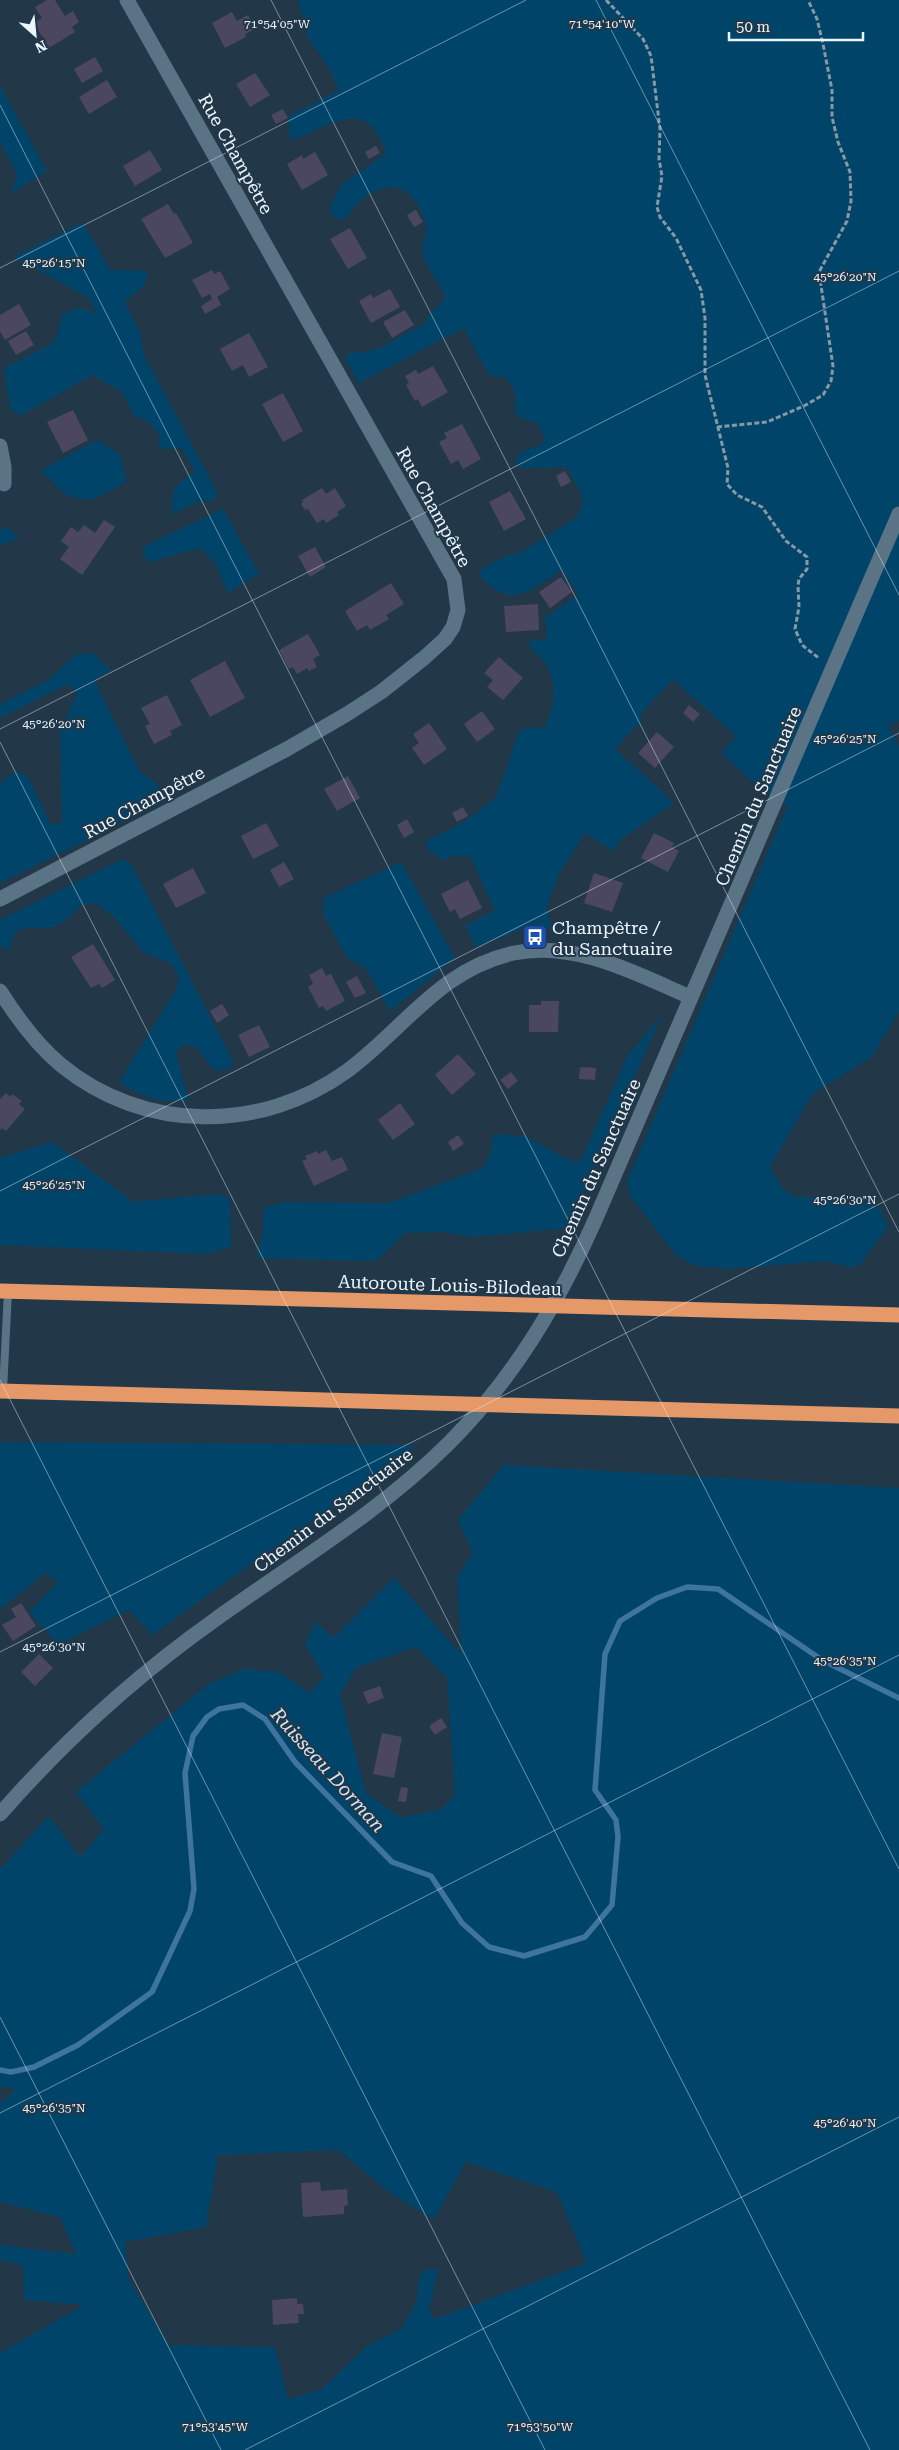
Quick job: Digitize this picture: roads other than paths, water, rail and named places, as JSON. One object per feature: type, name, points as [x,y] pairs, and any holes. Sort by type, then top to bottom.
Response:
[{"type":"highway","name":"Autoroute Louis-Bilodeau","points":[[4,1291],[899,1315]]},
{"type":"highway","points":[[1,1391],[899,1416]]},
{"type":"street","name":"Rue Champêtre","points":[[0,898],[287,749],[347,714],[381,692],[445,639],[453,627],[458,610],[454,579],[127,0]]},
{"type":"street","points":[[0,446],[4,467],[4,484]]},
{"type":"street","name":"Chemin du Sanctuaire","points":[[0,1814],[56,1754],[136,1681],[196,1633],[398,1489],[449,1443],[494,1393],[534,1338],[574,1266],[899,514]]},
{"type":"street","points":[[0,991],[42,1047],[81,1080],[111,1096],[151,1111],[202,1118],[228,1117],[278,1106],[325,1085],[365,1057],[450,980],[481,963],[507,954],[544,950],[573,953],[612,965],[690,997]]},
{"type":"lane","points":[[1,1391],[4,1291]]},
{"type":"waterway","name":"Ruisseau Dorman","points":[[0,2070],[11,2072],[34,2067],[78,2045],[152,1992],[190,1911],[194,1889],[185,1773],[193,1736],[207,1717],[219,1709],[243,1705],[265,1719],[295,1762],[392,1862],[431,1876],[462,1923],[489,1947],[524,1956],[585,1937],[612,1905],[618,1837],[616,1820],[595,1790],[605,1654],[620,1621],[657,1598],[687,1587],[718,1589],[822,1660],[899,1698]]},
{"type":"place","name":"Champêtre / du Sanctuaire","points":[[535,937]]}]
